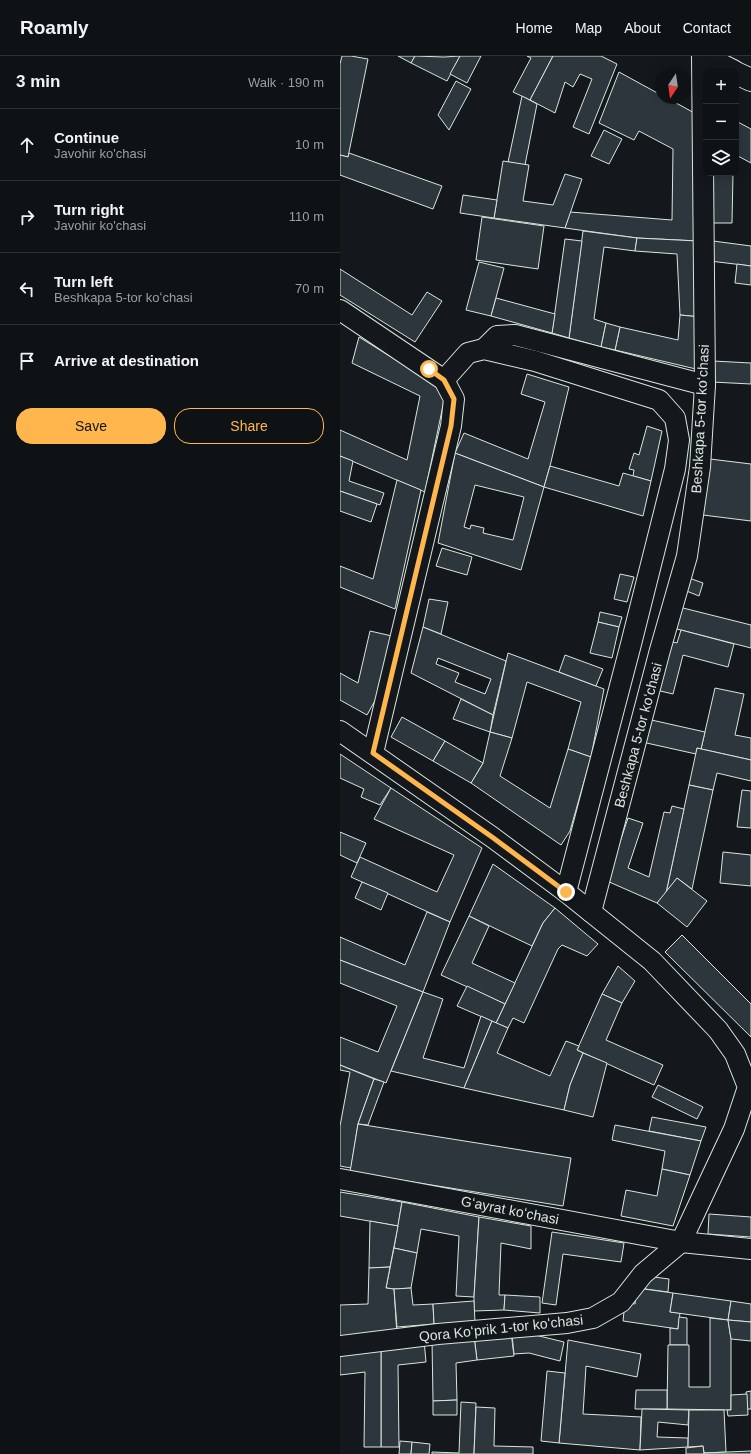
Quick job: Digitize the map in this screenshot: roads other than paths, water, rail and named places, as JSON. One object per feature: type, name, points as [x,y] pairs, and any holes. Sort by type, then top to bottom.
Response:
[{"type":"main road","points":[[702,56],[727,68]]},
{"type":"main road","points":[[739,74],[751,80]]},
{"type":"street","name":"Beshkapa 5-tor koʻchasi","points":[[591,912],[660,650],[687,556],[700,467],[705,385],[702,56]]},
{"type":"street","points":[[340,310],[444,380],[454,399],[451,426],[373,753]]},
{"type":"street","points":[[484,349],[498,336],[515,335],[705,385]]},
{"type":"street","points":[[444,380],[468,353],[484,349],[535,362],[660,400],[675,418],[679,440],[675,469],[566,892]]},
{"type":"street","points":[[340,731],[492,837],[566,892],[652,961],[718,1030],[735,1054],[748,1087],[734,1129],[681,1242]]},
{"type":"street","name":"Gʻayrat koʻchasi","points":[[340,1179],[681,1242],[751,1249]]},
{"type":"street","name":"Qora Koʻprik 1-tor koʻchasi","points":[[340,1346],[438,1334],[567,1323],[593,1318],[621,1302],[643,1274],[681,1242]]}]
